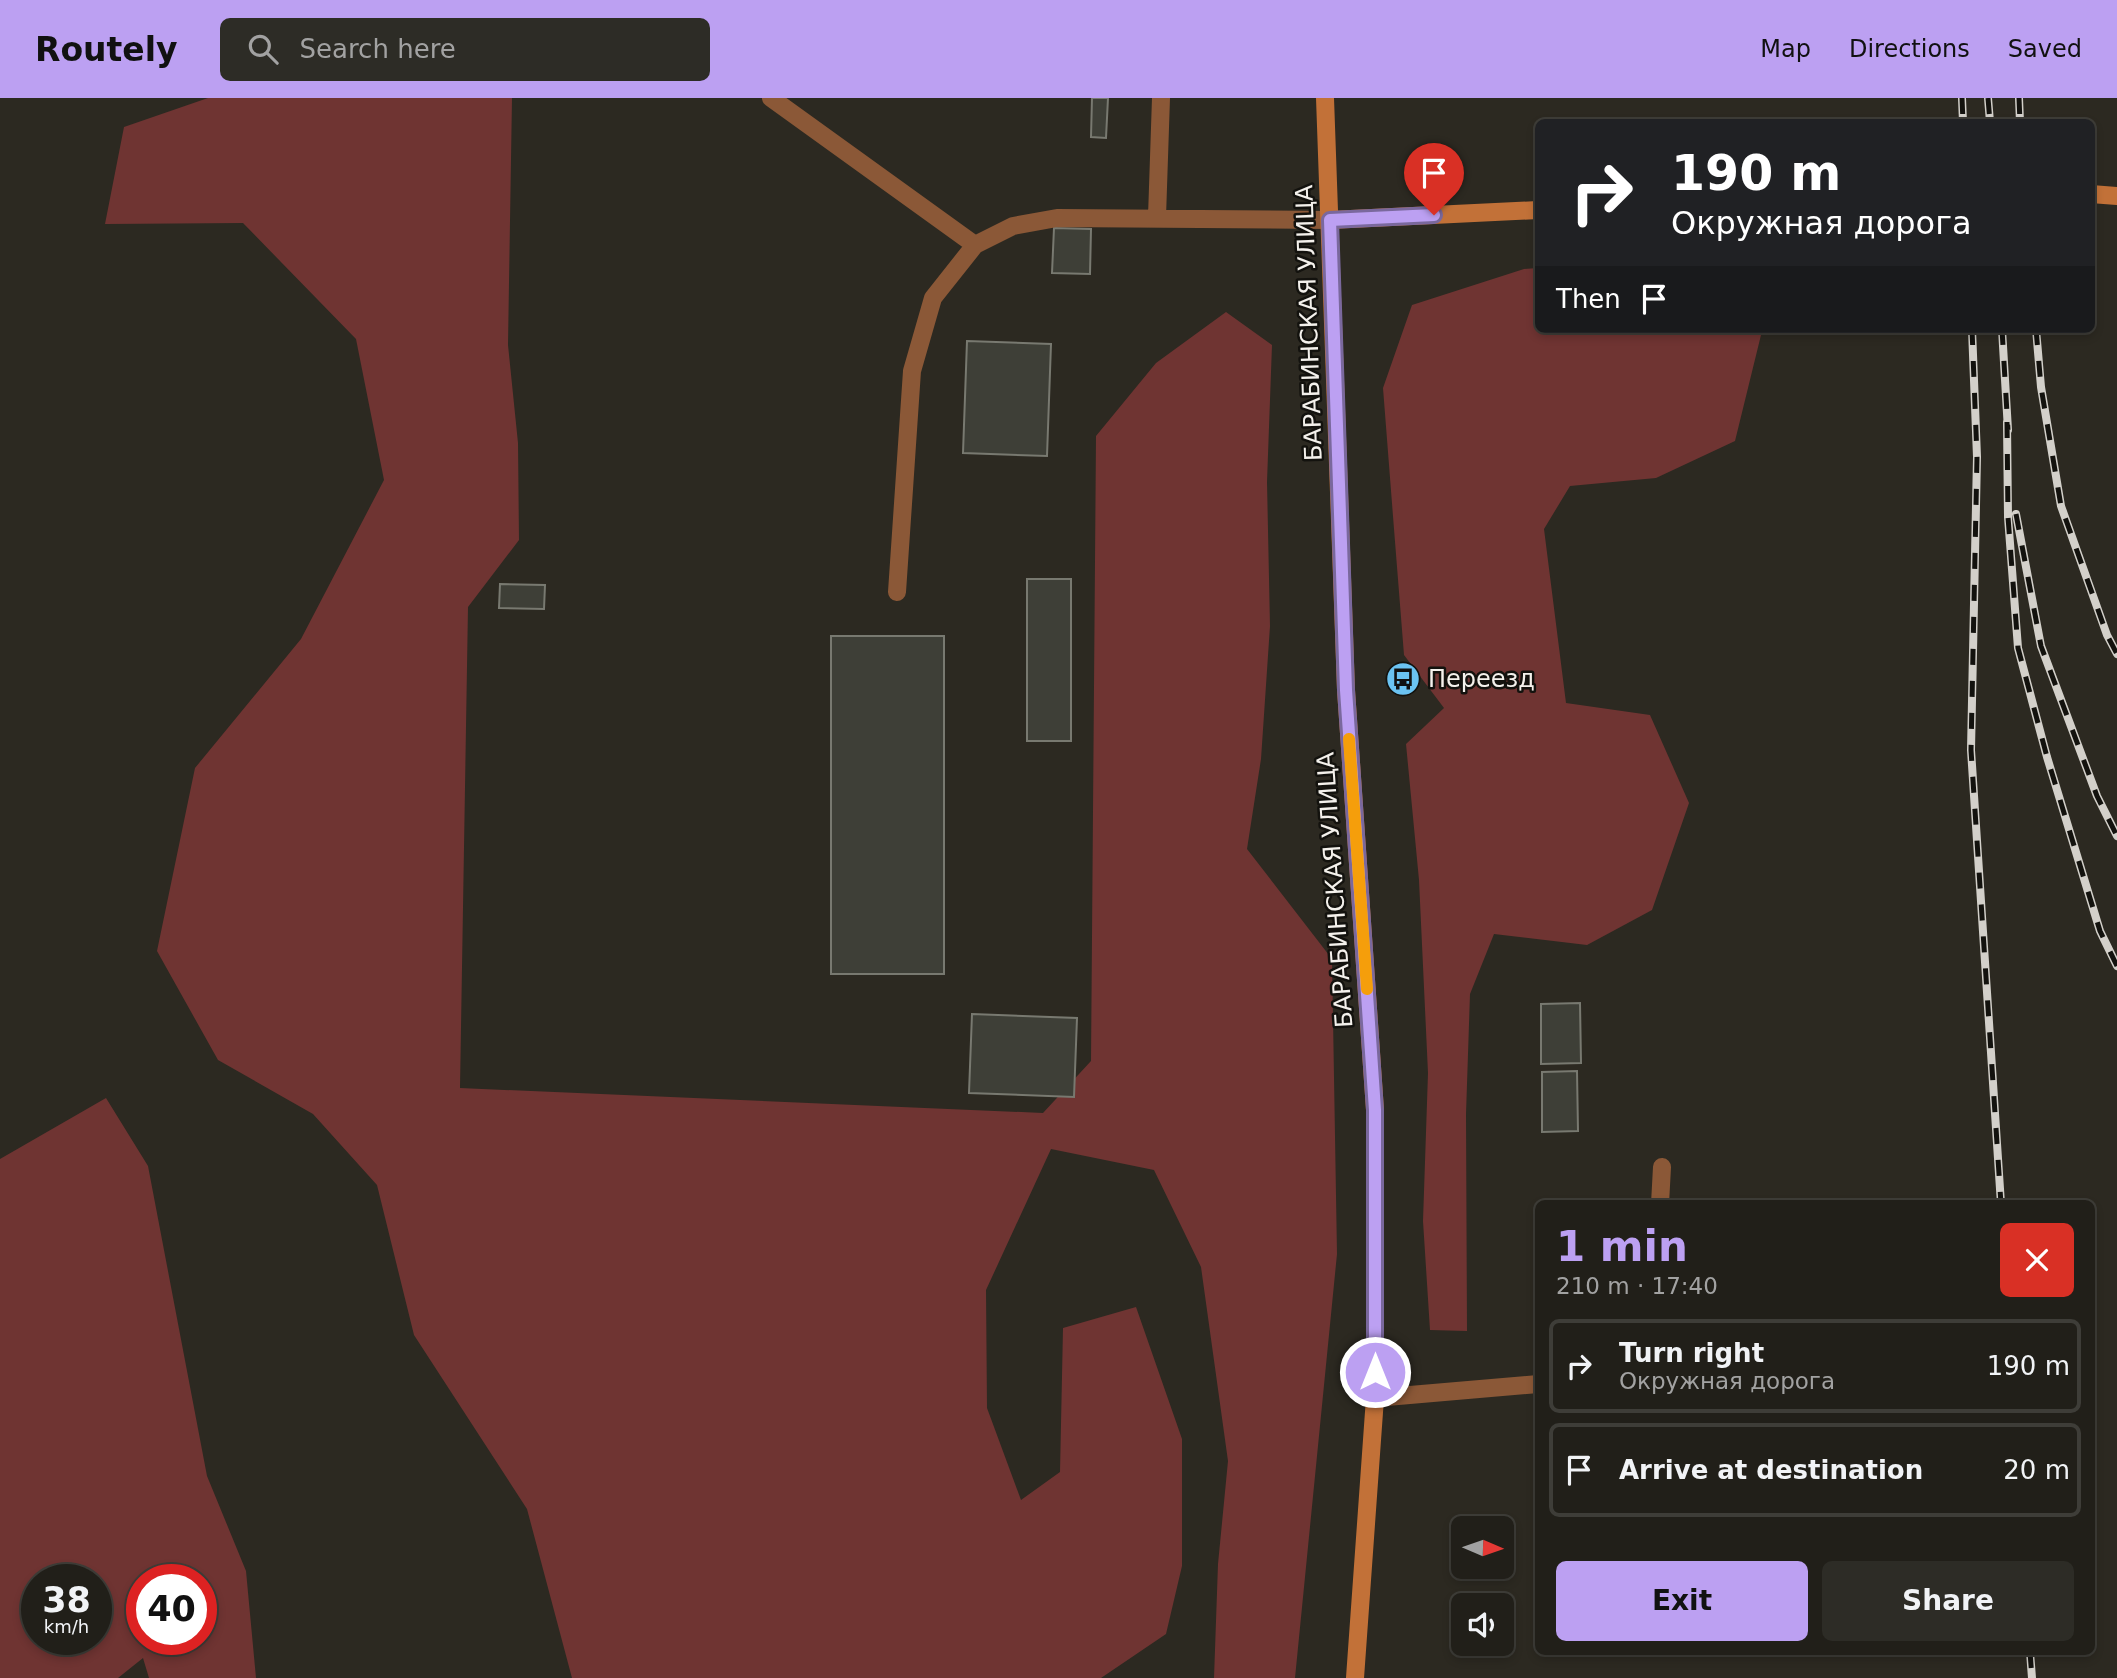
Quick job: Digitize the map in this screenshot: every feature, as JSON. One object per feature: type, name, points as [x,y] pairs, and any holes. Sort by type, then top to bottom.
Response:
[{"type":"street","name":"БАРАБИНСКАЯ УЛИЦА","points":[[1325,98],[1346,690],[1375,1110],[1375,1398],[1355,1678]]},
{"type":"street","points":[[2095,194],[2117,195]]},
{"type":"street","points":[[1330,220],[1535,210]]},
{"type":"lane","points":[[771,98],[975,245]]},
{"type":"lane","points":[[1157,217],[1161,98]]},
{"type":"lane","points":[[897,592],[912,371],[933,298],[975,245],[1013,226],[1057,218],[1330,220]]},
{"type":"lane","points":[[1660,1200],[1662,1167]]},
{"type":"lane","points":[[1375,1398],[1535,1384]]},
{"type":"shaded area","points":[[208,98],[512,98],[508,345],[518,443],[519,540],[468,607],[460,1088],[1043,1113],[1091,1061],[1096,436],[1156,363],[1226,312],[1272,345],[1267,482],[1270,626],[1261,759],[1247,849],[1332,959],[1337,1254],[1295,1678],[1214,1678],[1218,1564],[1228,1461],[1201,1267],[1154,1170],[1051,1149],[986,1290],[987,1408],[1021,1500],[1060,1472],[1063,1328],[1136,1307],[1182,1439],[1182,1566],[1166,1634],[1101,1678],[572,1678],[527,1509],[414,1335],[377,1185],[313,1114],[218,1060],[157,951],[195,768],[301,639],[384,480],[356,339],[243,223],[105,224],[124,127]]},
{"type":"shaded area","points":[[1535,268],[1535,333],[1761,335],[1735,441],[1656,478],[1570,486],[1544,529],[1566,703],[1650,715],[1689,803],[1652,910],[1587,945],[1494,934],[1470,994],[1466,1114],[1467,1331],[1430,1330],[1423,1221],[1428,1073],[1419,880],[1406,744],[1444,708],[1404,655],[1383,388],[1412,305],[1524,269]]},
{"type":"shaded area","points":[[106,1098],[148,1166],[207,1476],[246,1571],[256,1678],[149,1678],[143,1658],[118,1678],[0,1678],[0,1159]]},
{"type":"building","points":[[1092,98],[1108,98],[1106,138],[1091,137]]},
{"type":"building","points":[[1054,228],[1091,229],[1090,274],[1052,273]]},
{"type":"building","points":[[967,341],[1051,344],[1047,456],[963,453]]},
{"type":"building","points":[[1027,579],[1071,579],[1071,741],[1027,741]]},
{"type":"building","points":[[500,584],[545,585],[544,609],[499,608]]},
{"type":"building","points":[[831,636],[944,636],[944,974],[831,974]]},
{"type":"building","points":[[1580,1003],[1581,1063],[1541,1064],[1541,1004]]},
{"type":"building","points":[[972,1014],[1077,1018],[1074,1097],[969,1093]]},
{"type":"building","points":[[1577,1071],[1578,1131],[1542,1132],[1542,1072]]},
{"type":"railway","points":[[1962,98],[1963,119]]},
{"type":"railway","points":[[1988,98],[1990,119]]},
{"type":"railway","points":[[2019,98],[2020,119]]},
{"type":"railway","points":[[1972,333],[1977,457],[1971,750],[2001,1200]]},
{"type":"railway","points":[[2002,333],[2008,430]]},
{"type":"railway","points":[[2036,333],[2041,387],[2061,506],[2107,635],[2117,654]]},
{"type":"railway","points":[[2007,422],[2008,517],[2018,648],[2047,757],[2100,931],[2117,966]]},
{"type":"railway","points":[[2016,514],[2041,646],[2097,796],[2117,836]]},
{"type":"railway","points":[[2030,1655],[2032,1678]]},
{"type":"slow traffic","points":[[1349,739],[1367,989]]},
{"type":"place","name":"Переезд","points":[[1403,679]]},
{"type":"route","points":[[1375,1372],[1375,1110],[1346,690],[1330,220],[1434,215]]}]
